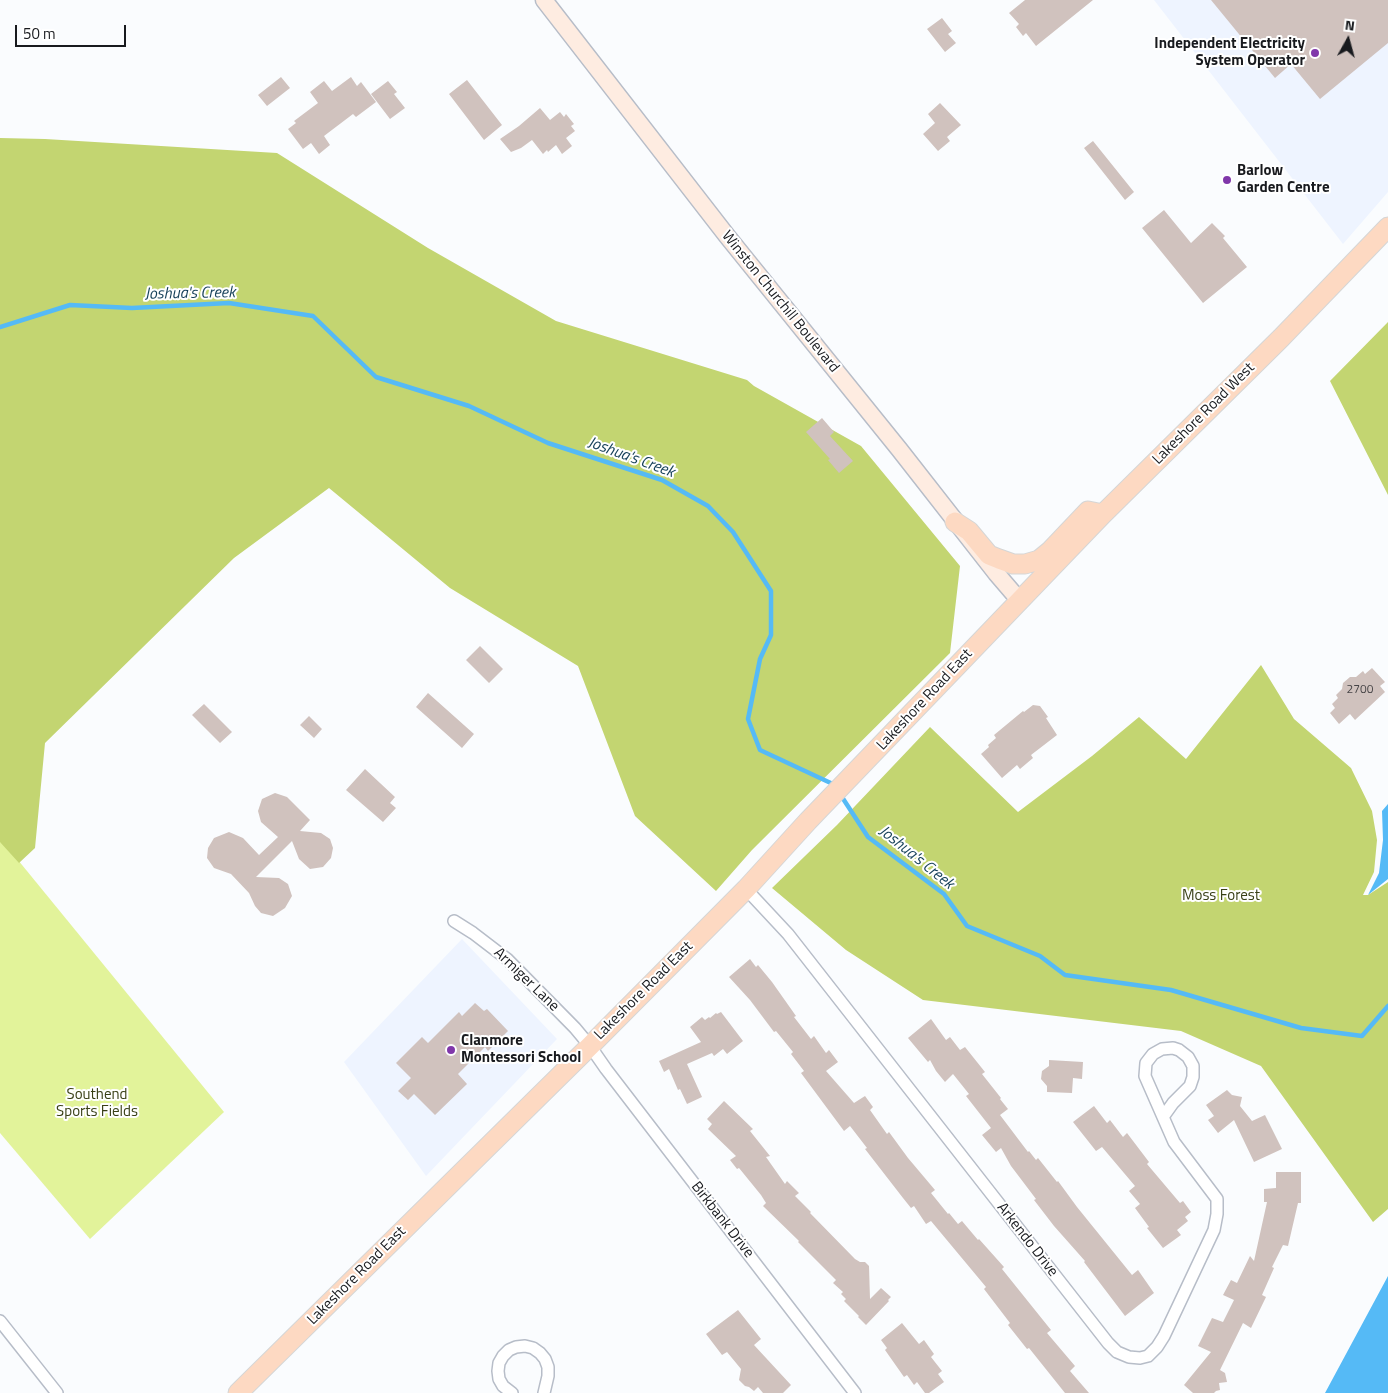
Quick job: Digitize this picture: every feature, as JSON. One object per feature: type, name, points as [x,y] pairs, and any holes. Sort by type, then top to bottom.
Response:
[{"type":"main road","name":"Winston Churchill Boulevard","points":[[544,0],[733,244],[1020,601]]},
{"type":"main road","name":"Lakeshore Road West","points":[[1020,601],[1103,514],[1281,338],[1388,227]]},
{"type":"main road","points":[[955,522],[969,532],[990,555],[1013,564],[1025,564],[1039,560],[1050,551],[1088,511],[1103,514]]},
{"type":"main road","name":"Lakeshore Road East","points":[[238,1393],[590,1046],[746,889],[1020,601]]},
{"type":"street","name":"Arkendo Drive","points":[[746,889],[788,934],[1108,1343],[1118,1352],[1129,1357],[1140,1358],[1148,1356],[1164,1336],[1214,1230],[1217,1214],[1217,1199],[1174,1142],[1147,1083],[1144,1072],[1146,1063],[1153,1054],[1162,1049],[1174,1048],[1188,1057],[1193,1066],[1194,1077],[1190,1086],[1173,1103],[1163,1117]]},
{"type":"street","name":"Armiger Lane","points":[[454,921],[507,959],[575,1028],[590,1046]]},
{"type":"street","name":"Birkbank Drive","points":[[590,1046],[855,1393]]},
{"type":"street","points":[[0,1321],[57,1393]]},
{"type":"street","points":[[512,1393],[503,1386],[499,1379],[499,1363],[509,1350],[525,1346],[540,1352],[545,1359],[548,1367],[548,1376],[544,1393]]},
{"type":"shaded area","points":[[1154,0],[1388,0],[1388,192],[1343,244]]},
{"type":"shaded area","name":"Clanmore Montessori School","points":[[462,939],[557,1039],[426,1176],[344,1062]]},
{"type":"green space","points":[[0,138],[277,153],[428,248],[556,321],[747,380],[754,386],[861,446],[960,566],[950,653],[752,850],[716,891],[635,816],[578,666],[450,588],[329,488],[234,558],[45,743],[35,848],[19,863],[0,842]]},
{"type":"green space","points":[[1388,322],[1388,495],[1330,381]]},
{"type":"green space","name":"Moss Forest","points":[[1261,665],[1294,719],[1351,768],[1372,811],[1377,840],[1374,872],[1363,895],[1368,895],[1388,882],[1388,1209],[1373,1222],[1261,1066],[1181,1031],[923,1000],[846,950],[772,888],[837,825],[930,727],[1018,812],[1092,756],[1139,717],[1186,759]]},
{"type":"green space","name":"Southend Sports Fields","points":[[0,838],[224,1112],[90,1239],[0,1133]]},
{"type":"water","points":[[1388,804],[1388,879],[1368,895],[1379,873],[1383,840],[1382,811]]},
{"type":"water","points":[[1388,1276],[1388,1393],[1325,1393]]},
{"type":"building","points":[[1025,0],[1093,0],[1036,46],[1026,33],[1023,36],[1016,27],[1019,24],[1009,13]]},
{"type":"building","name":"Independent Electricity System Operator","points":[[1211,0],[1388,0],[1388,43],[1320,99],[1291,64],[1275,78]]},
{"type":"building","points":[[942,18],[952,31],[948,34],[956,43],[945,52],[927,29]]},
{"type":"building","points":[[281,77],[290,88],[267,106],[258,95]]},
{"type":"building","points":[[351,77],[357,86],[361,82],[376,102],[356,117],[353,114],[324,136],[330,145],[319,154],[311,143],[303,149],[288,129],[296,123],[294,121],[318,103],[310,92],[324,81],[332,91]]},
{"type":"building","points":[[467,80],[502,125],[484,140],[449,94]]},
{"type":"building","points":[[388,81],[397,92],[394,94],[405,108],[390,119],[371,94]]},
{"type":"building","points":[[940,103],[961,125],[947,137],[950,141],[938,151],[923,134],[935,123],[928,114]]},
{"type":"building","points":[[540,108],[550,120],[560,112],[564,117],[566,114],[574,124],[571,126],[575,131],[566,138],[572,146],[562,154],[556,145],[543,154],[532,140],[511,152],[500,139]]},
{"type":"building","points":[[1093,141],[1134,192],[1125,200],[1084,148]]},
{"type":"building","points":[[1164,210],[1191,243],[1212,223],[1225,236],[1223,238],[1247,267],[1203,303],[1142,228]]},
{"type":"building","points":[[822,418],[834,432],[830,436],[853,461],[839,473],[828,460],[830,459],[806,432]]},
{"type":"building","points":[[480,646],[503,669],[489,683],[466,660]]},
{"type":"building","points":[[1372,668],[1385,682],[1380,686],[1385,692],[1355,720],[1350,714],[1339,724],[1330,713],[1335,708],[1332,704],[1338,698],[1336,695],[1342,689],[1343,683],[1350,677],[1356,677],[1363,671],[1365,674]]},
{"type":"building","points":[[428,693],[474,734],[462,748],[416,707]]},
{"type":"building","points":[[204,704],[232,732],[220,743],[192,715]]},
{"type":"building","points":[[1033,705],[1040,706],[1057,735],[1031,755],[1033,758],[1020,769],[1017,765],[1002,778],[981,754],[996,738],[994,735]]},
{"type":"building","points":[[309,716],[322,729],[314,738],[300,725]]},
{"type":"building","points":[[365,769],[395,797],[390,803],[396,808],[383,822],[346,790]]},
{"type":"building","points":[[275,793],[287,797],[310,820],[300,831],[321,833],[330,839],[333,848],[331,858],[323,867],[310,869],[299,859],[292,841],[256,877],[279,878],[288,884],[292,896],[285,908],[273,916],[261,913],[255,906],[249,893],[231,874],[214,868],[207,858],[208,848],[214,838],[229,832],[243,838],[259,855],[278,837],[261,822],[258,811],[262,799]]},
{"type":"building","points":[[750,959],[756,967],[758,965],[772,982],[796,1016],[794,1017],[811,1039],[814,1036],[826,1053],[829,1050],[838,1062],[826,1071],[854,1103],[865,1096],[873,1107],[870,1110],[887,1134],[889,1132],[935,1190],[931,1193],[948,1214],[958,1224],[962,1221],[1004,1267],[1002,1269],[1051,1330],[1047,1333],[1075,1366],[1070,1371],[1089,1393],[1065,1393],[1008,1325],[1010,1323],[984,1289],[986,1287],[931,1221],[926,1224],[914,1206],[911,1208],[865,1149],[867,1148],[850,1126],[844,1131],[801,1073],[804,1071],[791,1054],[793,1052],[729,977]]},
{"type":"building","points":[[475,1003],[484,1011],[487,1009],[508,1031],[488,1051],[485,1047],[458,1074],[467,1084],[435,1115],[414,1094],[408,1100],[398,1091],[411,1078],[396,1063],[422,1037],[428,1043],[459,1012],[462,1016]]},
{"type":"building","points":[[721,1012],[743,1041],[727,1054],[723,1049],[714,1056],[712,1053],[687,1064],[702,1097],[687,1104],[680,1089],[678,1090],[669,1069],[664,1072],[659,1061],[701,1042],[690,1027],[702,1017],[705,1020]]},
{"type":"building","points":[[931,1019],[946,1040],[950,1037],[960,1050],[965,1047],[985,1072],[982,1074],[1008,1109],[1000,1115],[1028,1152],[1036,1160],[1038,1158],[1058,1181],[1132,1275],[1138,1270],[1154,1293],[1125,1316],[1085,1261],[1034,1200],[1036,1199],[1011,1166],[1001,1148],[996,1152],[982,1135],[991,1128],[966,1096],[969,1094],[953,1074],[945,1082],[930,1060],[928,1062],[908,1038]]},
{"type":"building","points":[[1049,1060],[1083,1062],[1082,1079],[1073,1078],[1072,1093],[1047,1092],[1047,1086],[1041,1079],[1042,1071],[1049,1066]]},
{"type":"building","points":[[1227,1090],[1232,1095],[1242,1097],[1240,1106],[1252,1121],[1265,1115],[1282,1149],[1254,1162],[1234,1120],[1218,1133],[1208,1120],[1214,1116],[1206,1105]]},
{"type":"building","points":[[724,1101],[753,1129],[750,1131],[770,1156],[766,1157],[785,1184],[787,1181],[799,1193],[795,1196],[855,1259],[865,1262],[869,1266],[870,1299],[881,1288],[891,1297],[866,1325],[844,1301],[846,1299],[841,1294],[843,1292],[833,1283],[836,1280],[763,1206],[766,1203],[761,1195],[730,1160],[736,1156],[708,1129],[712,1124],[707,1119]]},
{"type":"building","points":[[1094,1106],[1107,1123],[1110,1120],[1123,1137],[1127,1133],[1149,1162],[1147,1164],[1180,1203],[1183,1201],[1191,1212],[1185,1217],[1188,1221],[1177,1230],[1181,1235],[1163,1248],[1147,1228],[1149,1227],[1135,1208],[1140,1204],[1129,1191],[1135,1186],[1102,1147],[1096,1151],[1073,1122]]},
{"type":"building","points":[[1276,1172],[1301,1172],[1301,1203],[1298,1203],[1288,1246],[1283,1245],[1272,1267],[1274,1268],[1262,1295],[1266,1297],[1251,1328],[1243,1323],[1220,1370],[1225,1373],[1227,1382],[1219,1383],[1220,1390],[1214,1393],[1193,1393],[1184,1385],[1211,1352],[1198,1346],[1212,1318],[1223,1322],[1234,1300],[1223,1295],[1231,1280],[1237,1283],[1250,1256],[1254,1261],[1267,1202],[1264,1202],[1264,1189],[1276,1188]]},
{"type":"building","points":[[738,1310],[761,1339],[754,1345],[791,1385],[783,1393],[763,1393],[758,1387],[754,1391],[745,1386],[739,1380],[741,1369],[727,1352],[722,1355],[706,1334]]},
{"type":"building","points":[[902,1323],[919,1344],[924,1340],[934,1354],[931,1357],[942,1371],[938,1374],[944,1382],[929,1393],[925,1393],[917,1382],[914,1385],[907,1375],[904,1377],[885,1350],[887,1348],[881,1340]]},
{"type":"waterway","name":"Joshua's Creek","points":[[0,327],[70,305],[132,308],[229,303],[313,316],[376,377],[469,406],[548,443],[662,480],[708,506],[733,532],[771,591],[771,635],[760,659],[748,719],[760,750],[835,785]]},
{"type":"waterway","name":"Joshua's Creek","points":[[840,794],[868,837],[944,894],[967,926],[1040,956],[1065,975],[1171,990],[1301,1028],[1362,1036],[1388,1006]]},
{"type":"place","name":"Independent Electricity System Operator","points":[[1315,53]]},
{"type":"place","name":"Barlow Garden Centre","points":[[1227,180]]},
{"type":"place","name":"Clanmore Montessori School","points":[[451,1050]]}]
